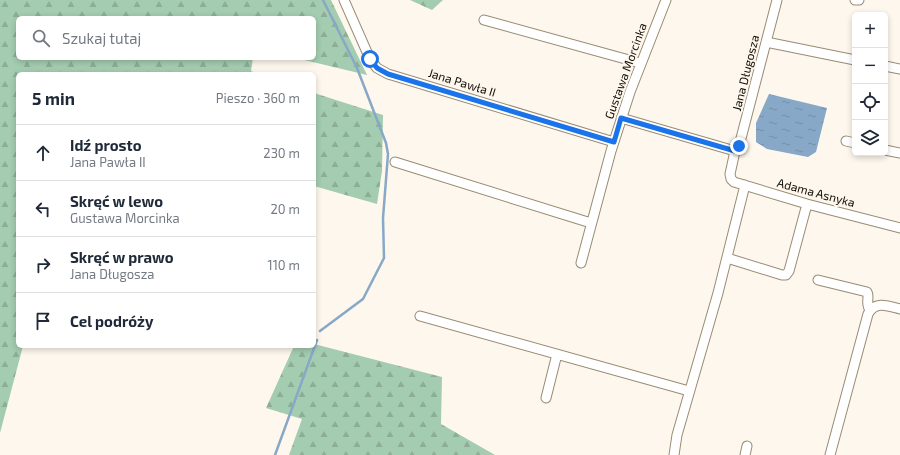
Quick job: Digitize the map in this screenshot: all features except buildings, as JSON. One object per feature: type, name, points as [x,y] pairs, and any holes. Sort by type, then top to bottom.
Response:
[{"type":"street","name":"Jana Pawła II","points":[[344,0],[370,59],[377,68],[388,74],[612,146]]},
{"type":"street","name":"Gustawa Morcinka","points":[[581,263],[612,146],[621,118],[640,63],[666,0]]},
{"type":"street","name":"Jana Długosza","points":[[730,174],[735,151],[739,146],[777,0]]},
{"type":"street","points":[[484,20],[640,63]]},
{"type":"street","points":[[766,42],[852,59]]},
{"type":"street","points":[[888,67],[900,69]]},
{"type":"street","points":[[621,118],[735,151]]},
{"type":"street","points":[[888,151],[900,153]]},
{"type":"street","points":[[395,162],[591,223]]},
{"type":"street","name":"Adama Asnyka","points":[[730,174],[731,179],[734,182],[807,204],[900,228]]},
{"type":"street","points":[[674,455],[677,435],[727,258],[745,185]]},
{"type":"street","points":[[727,258],[786,275],[789,271],[807,204]]},
{"type":"street","points":[[818,280],[867,292],[867,306],[870,310]]},
{"type":"street","points":[[830,455],[866,318],[874,306],[885,305],[900,309]]},
{"type":"street","points":[[420,316],[689,390]]},
{"type":"street","points":[[546,398],[557,354]]},
{"type":"green space","points":[[0,0],[331,0],[367,75],[304,60],[316,60],[316,16],[16,16],[16,60],[253,60],[251,71],[253,72],[16,72],[16,348],[22,348],[0,433]]},
{"type":"green space","points":[[410,0],[443,0],[432,10]]},
{"type":"green space","points":[[316,94],[383,115],[382,171],[377,204],[316,187]]},
{"type":"green space","points":[[316,345],[442,377],[441,424],[495,455],[289,455],[302,419],[266,408],[293,348],[316,348]]},
{"type":"water","points":[[769,94],[827,108],[816,152],[808,157],[767,149],[756,142],[756,123]]},
{"type":"waterway","points":[[320,331],[363,299],[384,258],[383,218],[388,154],[386,143],[357,68],[323,0]]},
{"type":"waterway","points":[[275,455],[314,348]]},
{"type":"route","points":[[370,59],[377,68],[388,74],[614,142],[621,118],[735,151],[739,146]]}]
